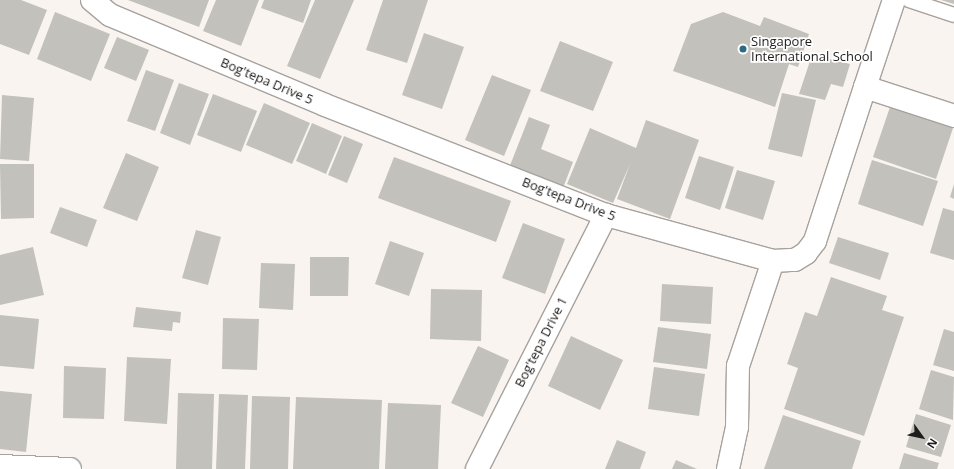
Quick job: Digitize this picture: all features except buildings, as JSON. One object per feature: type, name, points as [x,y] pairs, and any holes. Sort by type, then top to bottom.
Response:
[{"type":"street","name":"Bog'tepa Drive 5","points":[[92,0],[116,18],[325,105],[606,215],[773,261],[795,260],[806,254],[815,241],[894,0]]},
{"type":"street","points":[[865,87],[954,116]]},
{"type":"street","name":"Bog'tepa Drive 1","points":[[477,469],[606,215]]},
{"type":"street","points":[[728,469],[738,427],[738,366],[773,261]]},
{"type":"street","points":[[0,466],[70,469]]},
{"type":"lane","points":[[909,0],[954,15]]},
{"type":"place","name":"Singapore International School","points":[[743,49]]}]
